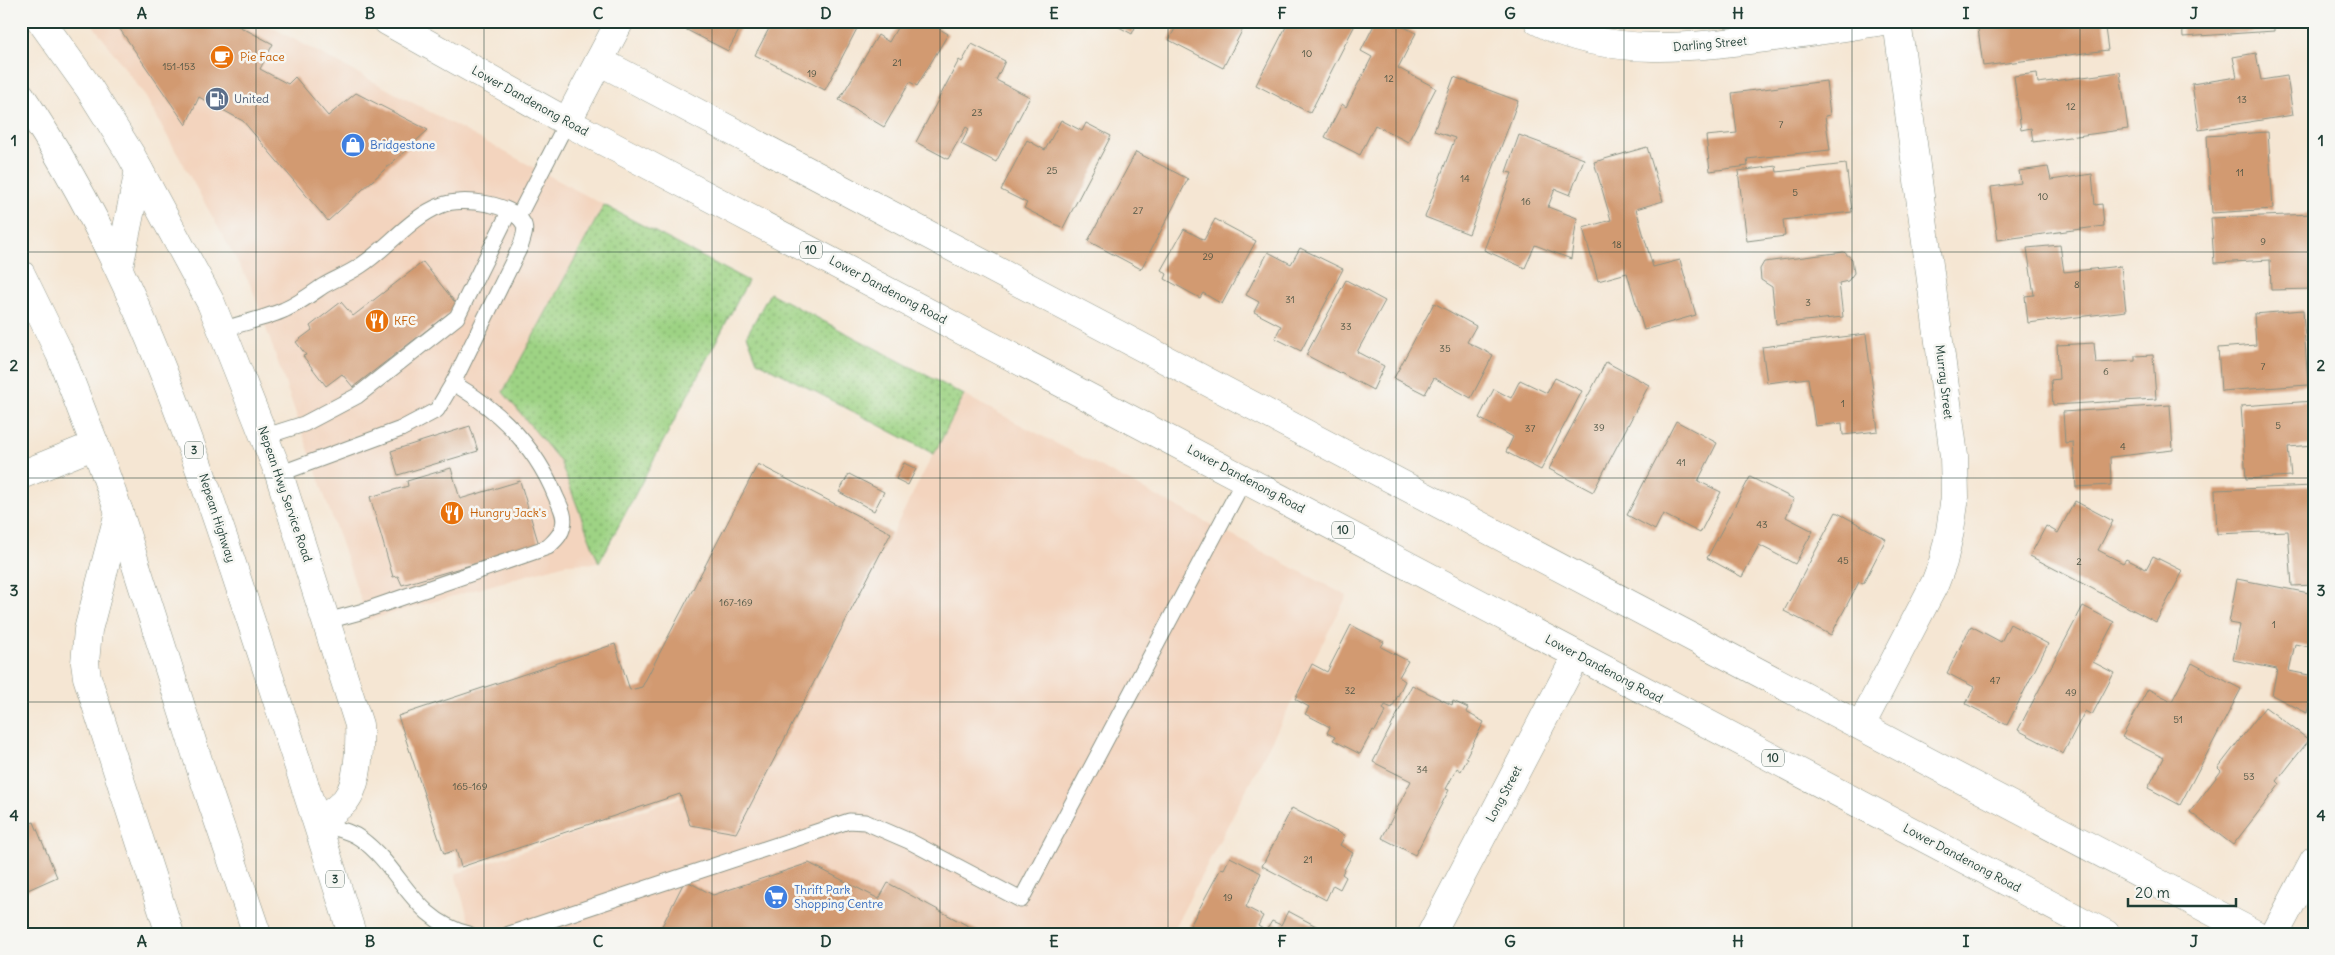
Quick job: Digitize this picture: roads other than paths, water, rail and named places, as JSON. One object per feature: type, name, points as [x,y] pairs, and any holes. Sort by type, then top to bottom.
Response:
[{"type":"main road","name":"Nepean Hwy Service Road","points":[[41,21],[90,88],[139,170],[211,303],[266,436],[359,725],[360,740],[356,772],[349,796],[318,824]]},
{"type":"main road","name":"Lower Dandenong Road","points":[[387,21],[567,122],[1245,478],[2106,934]]},
{"type":"main road","points":[[567,122],[620,21]]},
{"type":"main road","name":"Darling Street","points":[[1538,21],[1566,32],[1605,42],[1670,48],[1708,46],[1884,21]]},
{"type":"main road","name":"Murray Street","points":[[1861,725],[1935,583],[1947,548],[1955,497],[1954,456],[1897,21]]},
{"type":"main road","points":[[599,61],[2255,934]]},
{"type":"main road","name":"Nepean Highway","points":[[21,96],[84,199],[119,267],[144,323],[199,462],[318,824],[352,934]]},
{"type":"main road","points":[[119,267],[139,170]]},
{"type":"main road","points":[[21,274],[60,354],[95,445],[119,512],[204,779],[258,934]]},
{"type":"main road","points":[[24,467],[95,445]]},
{"type":"main road","points":[[119,512],[91,616],[85,663],[87,677],[170,934]]},
{"type":"main road","name":"Long Street","points":[[1431,934],[1577,655]]},
{"type":"main road","points":[[2275,934],[2314,860]]},
{"type":"lane","points":[[266,436],[304,424],[357,396],[457,317],[567,122]]},
{"type":"lane","points":[[222,330],[282,311],[303,301],[324,286],[361,266],[429,210],[444,204],[464,200],[489,204],[514,214],[525,228],[521,245],[442,404],[426,417],[401,429],[279,474]]},
{"type":"lane","points":[[327,621],[360,612],[548,547],[560,536],[564,526],[563,514],[539,462],[522,439],[503,419],[476,397],[453,383]]},
{"type":"lane","points":[[510,934],[849,821],[865,822],[909,841],[1020,900],[1245,478]]},
{"type":"lane","points":[[318,824],[347,832],[362,840],[414,900],[434,918],[449,928],[469,934]]},
{"type":"place","name":"Pie Face","points":[[222,57]]},
{"type":"place","name":"United","points":[[217,99]]},
{"type":"place","name":"Bridgestone","points":[[353,145]]},
{"type":"place","name":"KFC","points":[[377,321]]},
{"type":"place","name":"Hungry Jack's","points":[[452,513]]},
{"type":"place","name":"Thrift Park Shopping Centre","points":[[776,897]]}]
